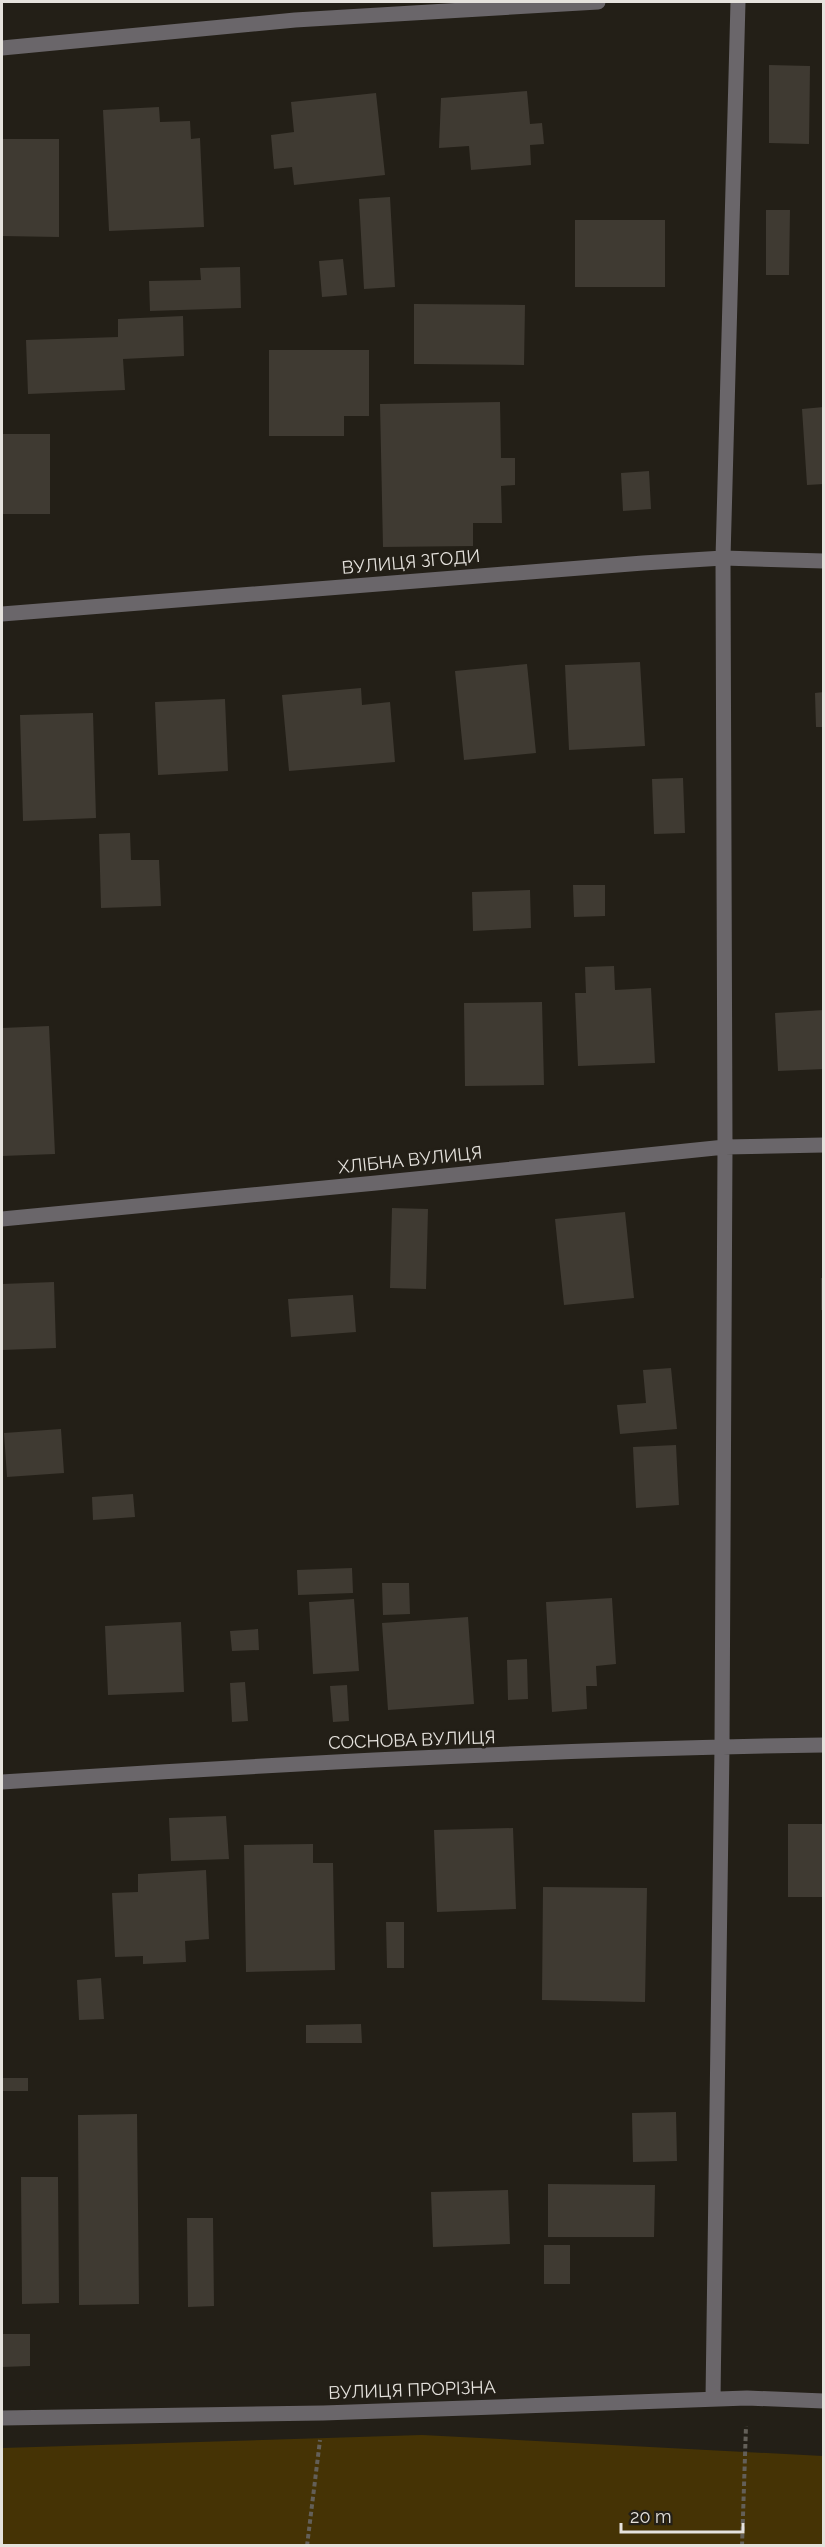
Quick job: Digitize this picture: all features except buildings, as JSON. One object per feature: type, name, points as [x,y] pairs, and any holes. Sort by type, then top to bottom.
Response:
[{"type":"street","points":[[2,48],[295,20],[598,2]]},
{"type":"street","points":[[712,2399],[722,1747],[725,1147],[723,558],[738,2]]},
{"type":"street","name":"ВУЛИЦЯ ЗГОДИ","points":[[2,614],[723,558],[824,561]]},
{"type":"street","name":"ХЛІБНА ВУЛИЦЯ","points":[[2,1219],[725,1147],[824,1145]]},
{"type":"street","name":"СОСНОВА ВУЛИЦЯ","points":[[2,1782],[231,1767],[824,1745]]},
{"type":"street","name":"ВУЛИЦЯ ПРОРІЗНА","points":[[2,2418],[323,2413],[747,2398],[824,2401]]},
{"type":"path","points":[[742,2546],[747,2398]]},
{"type":"path","points":[[307,2546],[323,2413]]},
{"type":"shaded area","points":[[422,2435],[823,2456],[823,2545],[2,2545],[2,2448]]}]
